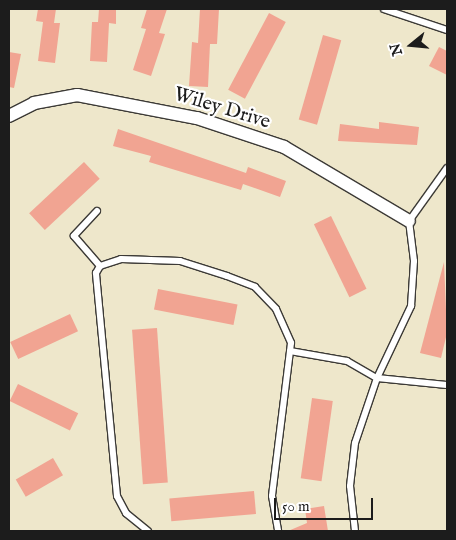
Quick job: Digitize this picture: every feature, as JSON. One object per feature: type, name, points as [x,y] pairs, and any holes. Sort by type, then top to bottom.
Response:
[{"type":"street","name":"Wiley Drive","points":[[9,116],[34,103],[76,95],[197,118],[284,147],[409,221]]},
{"type":"lane","points":[[384,9],[447,30]]},
{"type":"lane","points":[[356,531],[350,486],[355,444],[377,378],[411,306],[414,261],[409,221],[447,168]]},
{"type":"lane","points":[[98,211],[74,236],[100,266],[97,287],[117,496],[126,512],[148,531]]},
{"type":"lane","points":[[100,266],[121,259],[180,261],[255,287],[276,309],[290,351],[272,496],[278,531]]},
{"type":"lane","points":[[290,351],[347,360],[377,378],[447,385]]},
{"type":"building","points":[[38,9],[56,9],[54,23],[60,23],[55,63],[38,61],[43,22],[36,21]]},
{"type":"building","points":[[99,9],[116,9],[116,24],[109,23],[107,62],[90,61],[92,22],[98,22]]},
{"type":"building","points":[[147,9],[167,9],[159,33],[165,34],[151,76],[133,70],[146,29],[141,28]]},
{"type":"building","points":[[200,9],[219,9],[217,44],[210,44],[208,87],[189,86],[192,42],[198,43]]},
{"type":"building","points":[[269,13],[286,22],[245,99],[228,90]]},
{"type":"building","points":[[323,35],[341,40],[317,125],[299,120]]},
{"type":"building","points":[[439,47],[447,51],[447,75],[429,66]]},
{"type":"building","points":[[9,52],[21,54],[14,88],[9,87]]},
{"type":"building","points":[[379,122],[419,127],[417,145],[338,141],[340,124],[379,129]]},
{"type":"building","points":[[118,129],[246,173],[248,167],[286,181],[280,197],[243,184],[241,190],[149,162],[151,156],[113,146]]},
{"type":"building","points":[[84,162],[100,179],[45,230],[29,213]]},
{"type":"building","points":[[331,216],[367,289],[349,297],[314,224]]},
{"type":"building","points":[[444,262],[447,333],[441,358],[420,353]]},
{"type":"building","points":[[158,289],[238,304],[234,325],[154,310]]},
{"type":"building","points":[[70,314],[78,331],[18,359],[10,342]]},
{"type":"building","points":[[157,328],[168,483],[143,484],[132,330]]},
{"type":"building","points":[[18,384],[78,413],[70,430],[10,401]]},
{"type":"building","points":[[312,398],[333,401],[322,481],[301,478]]},
{"type":"building","points":[[53,458],[63,475],[26,497],[16,480]]},
{"type":"building","points":[[254,491],[256,514],[171,521],[169,498]]},
{"type":"building","points":[[324,506],[328,531],[288,531],[307,523],[305,509]]}]
